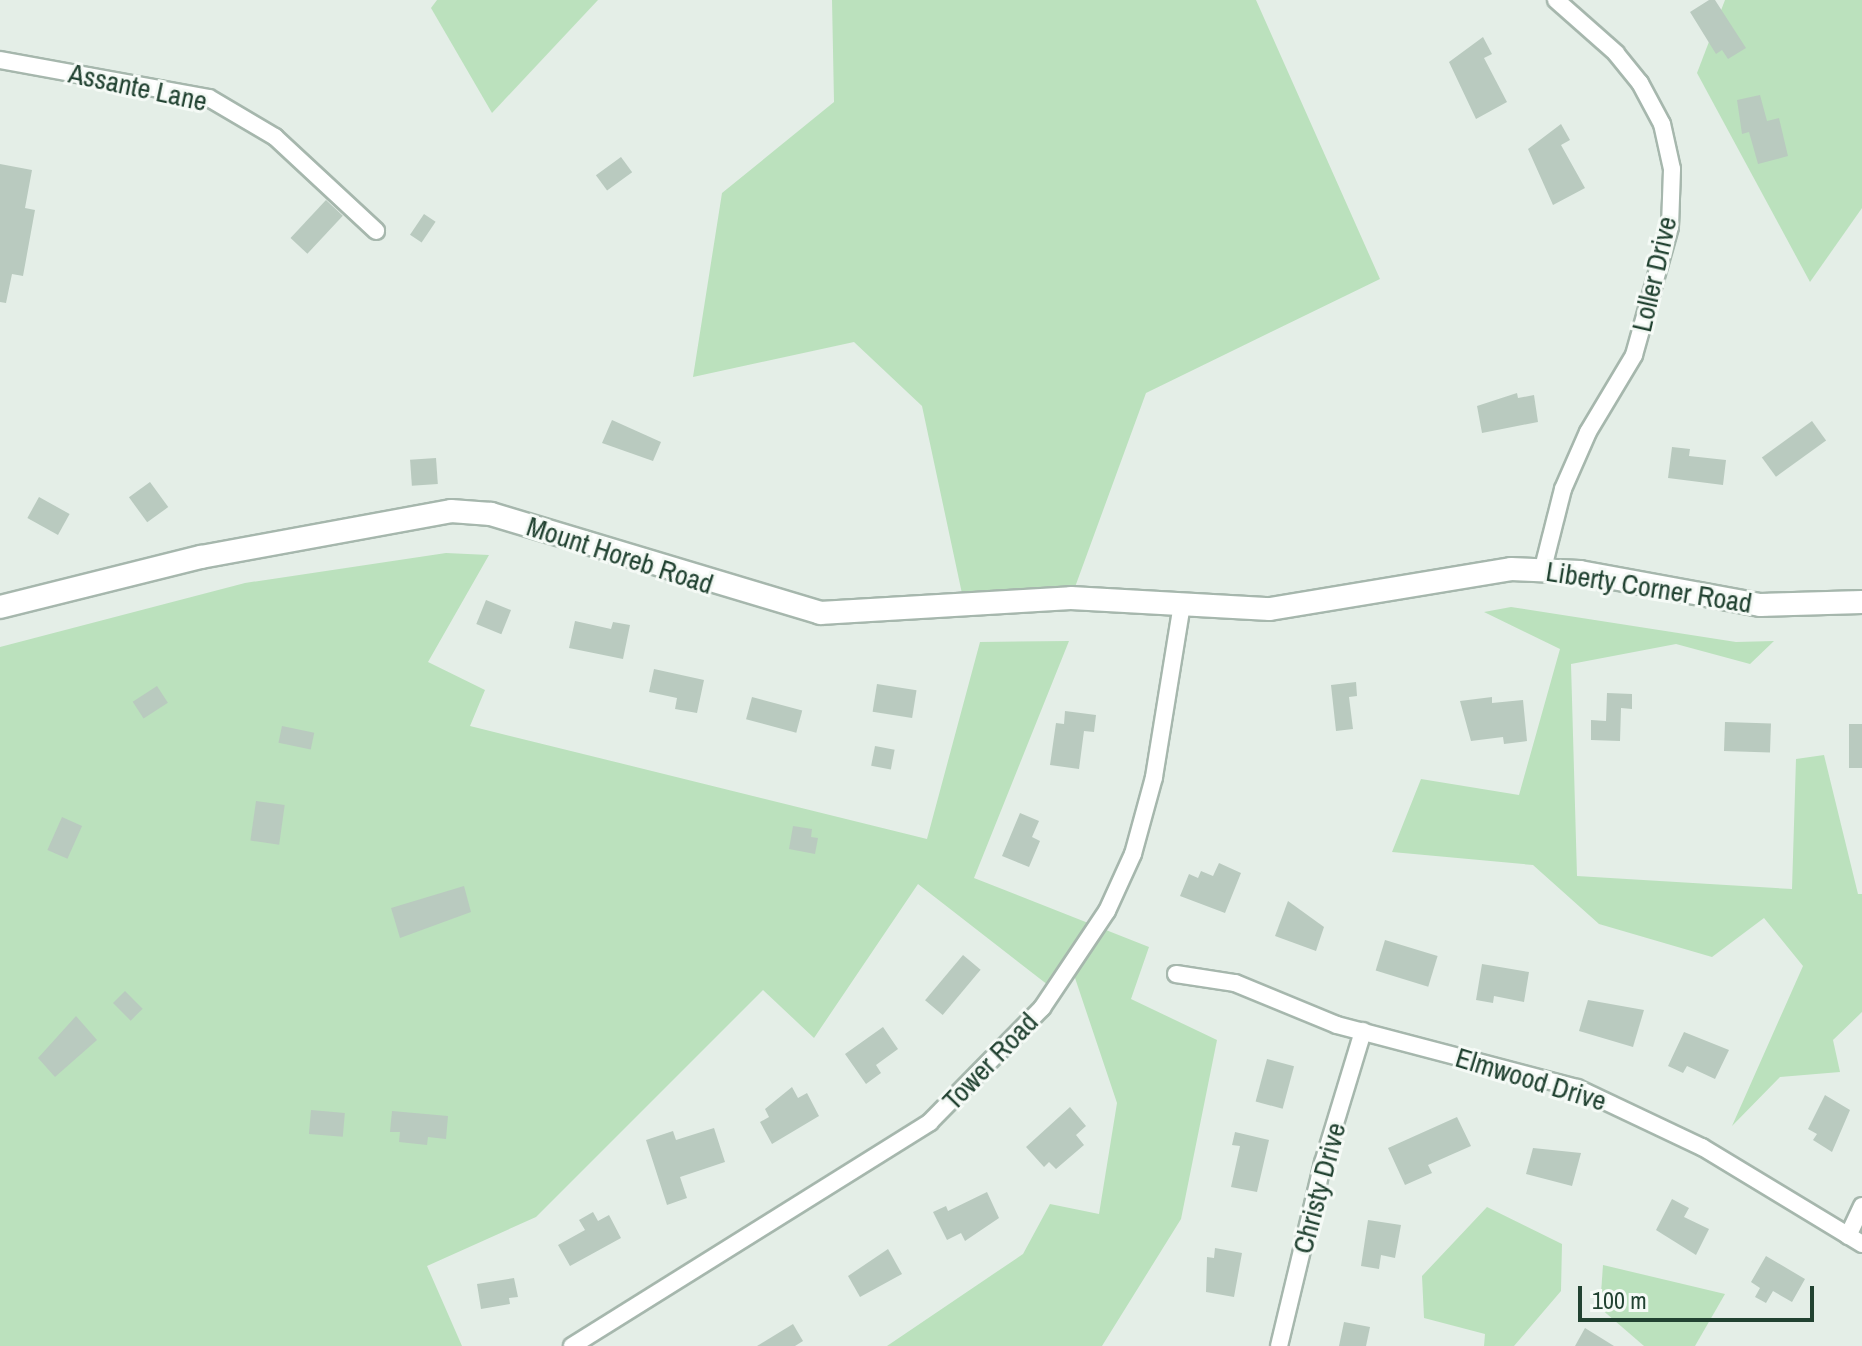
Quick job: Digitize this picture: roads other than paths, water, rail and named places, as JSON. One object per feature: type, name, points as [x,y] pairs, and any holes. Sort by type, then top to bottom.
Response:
[{"type":"street","name":"Loller Drive","points":[[1543,568],[1563,489],[1588,432],[1634,355],[1670,227],[1672,169],[1662,124],[1640,83],[1616,53],[1556,0]]},
{"type":"street","name":"Assante Lane","points":[[0,60],[209,98],[275,137],[376,231]]},
{"type":"street","name":"Mount Horeb Road","points":[[0,607],[201,557],[451,511],[491,514],[820,613],[1071,598],[1248,609]]},
{"type":"street","name":"Liberty Corner Road","points":[[1248,609],[1328,602],[1483,571],[1543,568],[1760,605],[1862,602]]},
{"type":"street","name":"Tower Road","points":[[572,1346],[930,1122],[1042,1008],[1107,911],[1133,854],[1154,777],[1182,604]]},
{"type":"street","name":"Elmwood Drive","points":[[1176,974],[1235,983],[1363,1031],[1591,1093],[1702,1147],[1855,1240]]},
{"type":"street","name":"Christy Drive","points":[[1279,1346],[1323,1163],[1363,1031]]},
{"type":"street","points":[[1855,1240],[1862,1206]]}]
